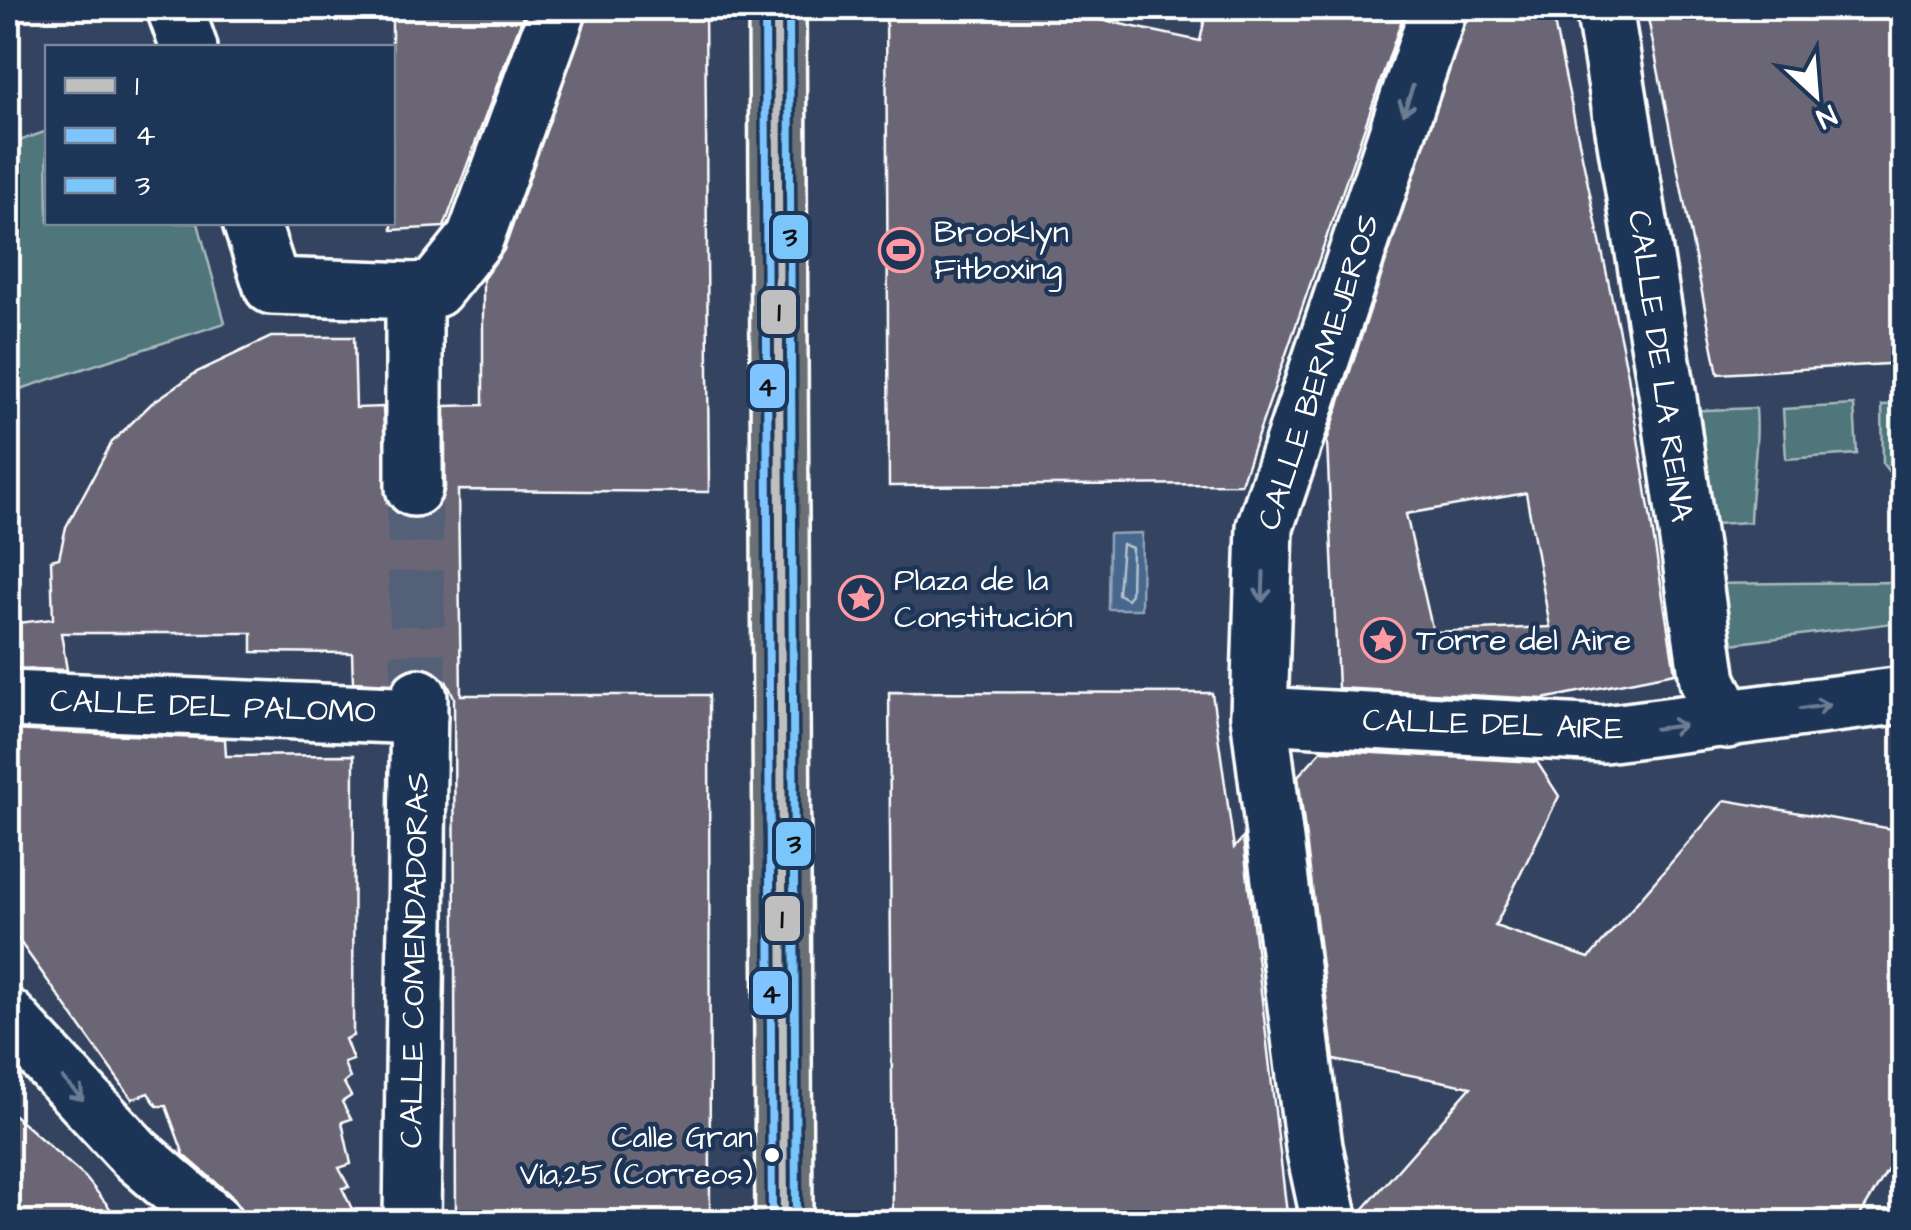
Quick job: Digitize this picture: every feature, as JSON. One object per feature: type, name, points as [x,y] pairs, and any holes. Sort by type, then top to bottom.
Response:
[{"type":"main road","points":[[777,8],[784,1222]]},
{"type":"street","points":[[175,8],[188,45]]},
{"type":"street","points":[[253,228],[272,286],[414,292],[435,289],[474,239],[559,8]]},
{"type":"street","name":"CALLE BERMEJEROS","points":[[1324,1197],[1259,715],[1265,526],[1439,8]]},
{"type":"street","name":"CALLE DE LA REINA","points":[[1604,8],[1668,398],[1708,681],[1727,720]]},
{"type":"street","points":[[414,292],[414,488]]},
{"type":"street","name":"CALLE DEL AIRE","points":[[1259,715],[1604,734],[1904,695]]},
{"type":"street","name":"CALLE DEL PALOMO","points":[[8,698],[419,707]]},
{"type":"street","name":"CALLE COMENDADORAS","points":[[412,1222],[419,707]]},
{"type":"street","points":[[8,1017],[134,1153],[214,1222]]},
{"type":"green space","points":[[45,132],[45,225],[199,225],[225,323],[8,393],[8,145]]},
{"type":"green space","points":[[1903,404],[1903,472],[1890,473],[1883,464],[1882,405]]},
{"type":"green space","points":[[1854,405],[1857,454],[1786,459],[1783,409]]},
{"type":"green space","points":[[1756,408],[1750,522],[1697,525],[1682,411]]},
{"type":"green space","points":[[1897,582],[1901,622],[1715,646],[1707,584]]},
{"type":"water","points":[[1142,533],[1141,609],[1108,609],[1109,534]]},
{"type":"building","points":[[392,8],[526,8],[444,227],[392,230]]},
{"type":"building","points":[[589,8],[705,8],[709,492],[458,490],[461,695],[709,695],[710,1222],[456,1222],[454,697],[446,681],[434,670],[418,666],[403,670],[391,684],[353,682],[352,653],[252,652],[252,633],[61,633],[67,670],[8,668],[8,624],[53,619],[51,560],[59,558],[66,527],[112,442],[152,403],[197,372],[271,337],[354,337],[356,408],[383,407],[387,503],[398,514],[413,519],[429,515],[440,504],[445,488],[445,406],[483,405],[483,279],[504,250]]},
{"type":"building","points":[[886,8],[1078,8],[1078,15],[1200,41],[1207,8],[1406,8],[1241,484],[889,486]]},
{"type":"building","points":[[1469,8],[1551,8],[1628,375],[1675,673],[1543,699],[1338,688],[1327,441]],"holes":[[[1526,493],[1550,627],[1433,632],[1406,514]]]},
{"type":"building","points":[[1646,8],[1904,8],[1899,216],[1904,363],[1718,374]]},
{"type":"building","points":[[889,692],[1212,693],[1234,848],[1243,838],[1288,1222],[893,1222]]},
{"type":"building","points":[[8,730],[225,739],[226,756],[354,755],[353,1036],[345,1039],[353,1060],[344,1063],[350,1078],[344,1083],[351,1096],[342,1102],[351,1119],[342,1122],[351,1164],[339,1168],[349,1187],[342,1188],[358,1222],[244,1222],[234,1198],[184,1155],[166,1106],[157,1106],[148,1093],[132,1099],[8,925]]},
{"type":"building","points":[[1322,750],[1537,762],[1559,796],[1495,926],[1589,958],[1725,800],[1904,831],[1904,1143],[1856,1222],[1360,1222],[1360,1213],[1471,1087],[1334,1060],[1298,776]]},
{"type":"building","points":[[8,1110],[85,1177],[121,1222],[8,1222]]},
{"type":"tunnel","points":[[414,488],[419,697]]},
{"type":"transit line","name":"4","points":[[765,8],[772,1222]]},
{"type":"transit line","name":"1","points":[[777,8],[784,1222]]},
{"type":"transit line","name":"3","points":[[789,8],[796,1222]]},
{"type":"place","name":"Brooklyn Fitboxing","points":[[901,250]]},
{"type":"place","name":"Plaza de la Constitución","points":[[861,598]]},
{"type":"place","name":"Torre del Aire","points":[[1383,640]]},
{"type":"place","name":"Calle Gran Vía,25 (Correos)","points":[[772,1155]]}]
